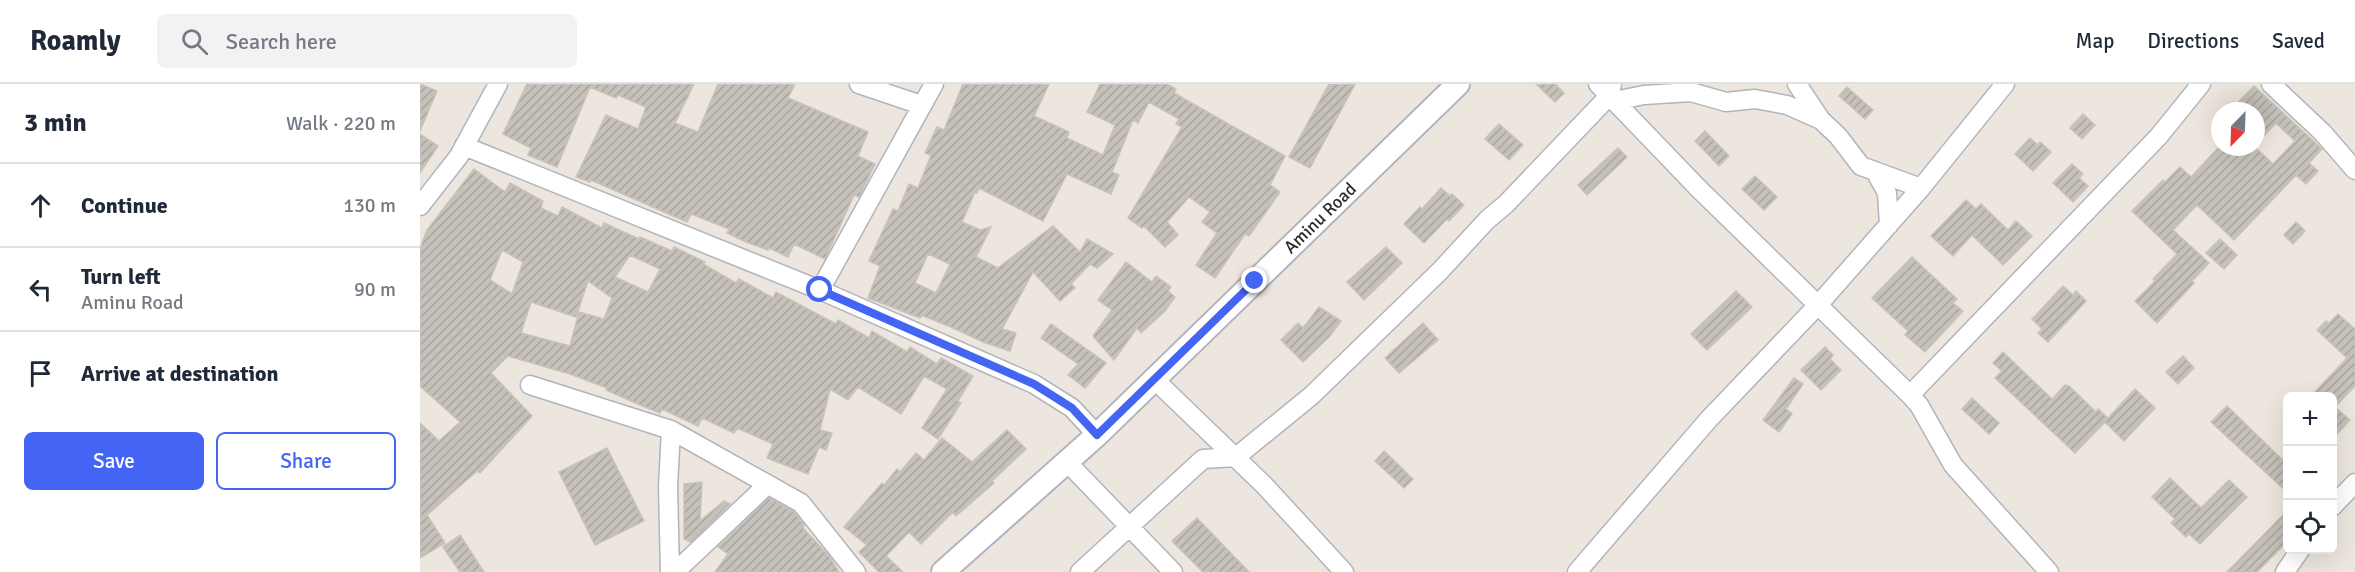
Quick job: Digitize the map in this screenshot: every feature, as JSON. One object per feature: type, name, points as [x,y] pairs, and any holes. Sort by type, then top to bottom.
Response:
[{"type":"street","points":[[859,84],[921,105]]},
{"type":"street","points":[[820,290],[934,84]]},
{"type":"street","name":"Aminu Road","points":[[943,572],[1097,435],[1458,84]]},
{"type":"street","points":[[1797,84],[1821,120],[1838,136],[1862,166],[1921,188]]},
{"type":"street","points":[[1577,572],[1709,419],[1818,305],[1889,225],[2005,84]]},
{"type":"street","points":[[1910,394],[2159,136],[2201,84]]},
{"type":"street","points":[[2271,84],[2323,133],[2355,170]]},
{"type":"street","points":[[420,206],[459,156],[495,85]]},
{"type":"street","points":[[1608,91],[1644,95],[1691,92],[1726,102],[1755,99],[1787,105],[1821,120]]},
{"type":"street","points":[[1608,91],[1699,189],[1876,364],[1910,394],[1919,405],[1953,465],[2049,572]]},
{"type":"street","points":[[1080,572],[1203,459],[1236,458],[1311,396],[1556,153],[1608,91]]},
{"type":"street","points":[[464,146],[820,290],[1034,384],[1072,408],[1097,435]]},
{"type":"street","points":[[1876,173],[1887,193],[1889,225]]},
{"type":"street","points":[[1154,379],[1265,486],[1344,572]]},
{"type":"street","points":[[530,385],[671,430],[801,503],[856,572]]},
{"type":"street","points":[[670,572],[668,486],[671,430]]},
{"type":"street","points":[[1067,462],[1173,572]]},
{"type":"street","points":[[2337,502],[2355,483]]},
{"type":"street","points":[[675,572],[767,485]]},
{"type":"street","points":[[2285,572],[2297,554]]},
{"type":"building","points":[[420,84],[437,91],[420,131]]},
{"type":"building","points":[[527,84],[694,84],[675,123],[698,132],[718,84],[795,84],[788,98],[868,132],[858,156],[875,164],[859,197],[854,195],[825,259],[794,244],[788,257],[769,248],[768,250],[746,242],[727,233],[729,229],[691,214],[687,222],[591,180],[590,182],[576,177],[606,115],[638,129],[646,107],[618,95],[616,98],[590,87],[557,167],[528,155],[531,148],[503,134]]},
{"type":"building","points":[[963,84],[1049,84],[1034,116],[1069,132],[1067,138],[1103,155],[1115,125],[1087,112],[1100,84],[1167,84],[1176,89],[1174,93],[1285,156],[1270,185],[1280,192],[1249,236],[1245,234],[1215,278],[1196,265],[1217,233],[1202,222],[1210,212],[1189,197],[1167,222],[1178,235],[1165,247],[1144,226],[1142,228],[1128,218],[1182,127],[1176,124],[1179,119],[1149,102],[1138,123],[1133,120],[1112,172],[1119,175],[1111,194],[1067,174],[1043,221],[979,188],[962,222],[980,230],[991,227],[976,257],[998,268],[1053,226],[1080,252],[1087,239],[1113,254],[1097,268],[1090,264],[1071,284],[1075,288],[1060,301],[1033,272],[1002,329],[1016,333],[1010,351],[921,315],[920,318],[868,298],[880,266],[869,261],[893,209],[898,211],[909,184],[918,188],[931,155],[925,153],[937,127],[944,130]],"holes":[[[928,254],[950,264],[936,293],[915,283]]]},
{"type":"building","points":[[1329,84],[1355,84],[1310,168],[1289,157]]},
{"type":"building","points":[[1536,84],[1555,84],[1564,93],[1555,102]]},
{"type":"building","points":[[2254,86],[2322,149],[2309,163],[2318,171],[2306,184],[2296,175],[2234,240],[2197,205],[2173,230],[2209,263],[2157,323],[2135,301],[2177,254],[2132,211],[2163,180],[2165,182],[2180,167],[2191,177],[2211,156],[2265,156],[2273,164],[2295,141],[2276,123],[2265,135],[2265,102],[2239,102]]},
{"type":"building","points":[[1847,87],[1873,110],[1865,119],[1839,96]]},
{"type":"building","points":[[2083,114],[2095,125],[2082,139],[2070,128]]},
{"type":"building","points":[[1499,124],[1523,145],[1509,160],[1485,139]]},
{"type":"building","points":[[1705,131],[1729,156],[1719,166],[1695,141]]},
{"type":"building","points":[[420,134],[438,146],[420,173]]},
{"type":"building","points":[[2030,138],[2038,145],[2040,142],[2051,152],[2033,171],[2015,154]]},
{"type":"building","points":[[1618,148],[1627,157],[1587,195],[1578,185]]},
{"type":"building","points":[[2072,164],[2083,174],[2079,178],[2088,186],[2073,202],[2053,183]]},
{"type":"building","points":[[474,169],[505,192],[510,183],[543,201],[541,208],[558,216],[562,207],[602,228],[604,223],[672,251],[674,247],[705,262],[703,264],[736,283],[739,279],[773,298],[776,292],[836,324],[838,320],[869,338],[872,331],[907,352],[910,347],[937,364],[941,358],[973,376],[958,401],[961,403],[938,439],[922,428],[947,389],[924,376],[901,414],[858,387],[848,400],[830,389],[820,430],[832,433],[826,450],[819,447],[808,474],[767,458],[773,444],[737,428],[734,433],[702,418],[698,426],[662,409],[660,413],[606,390],[607,388],[570,374],[508,356],[491,373],[532,416],[480,473],[477,471],[427,515],[445,543],[420,558],[420,423],[439,441],[460,422],[420,386],[420,249],[427,230]],"holes":[[[502,250],[523,262],[512,294],[490,280]],[[630,255],[660,269],[648,292],[615,277]],[[588,281],[612,298],[604,319],[579,312],[570,346],[521,333],[531,302],[576,317]]]},
{"type":"building","points":[[1755,176],[1777,197],[1764,210],[1742,189]]},
{"type":"building","points":[[1441,188],[1464,205],[1424,243],[1404,224],[1420,207],[1422,209]]},
{"type":"building","points":[[1966,200],[1976,209],[1981,204],[2008,230],[2016,221],[2032,236],[2003,265],[1972,235],[1953,256],[1931,236]]},
{"type":"building","points":[[2296,222],[2305,231],[2293,244],[2284,235]]},
{"type":"building","points":[[2220,239],[2237,255],[2224,269],[2206,253]]},
{"type":"building","points":[[1386,247],[1402,263],[1364,300],[1347,282]]},
{"type":"building","points":[[1912,257],[1957,299],[1953,303],[1963,311],[1925,352],[1905,335],[1908,331],[1872,298]]},
{"type":"building","points":[[1126,262],[1152,282],[1156,276],[1171,287],[1168,291],[1175,297],[1165,311],[1141,333],[1137,328],[1114,360],[1093,336],[1112,310],[1098,300]]},
{"type":"building","points":[[2063,286],[2073,295],[2076,291],[2086,301],[2048,342],[2038,333],[2042,329],[2032,319]]},
{"type":"building","points":[[1736,291],[1752,307],[1707,350],[1691,334]]},
{"type":"building","points":[[1319,307],[1341,321],[1330,336],[1303,362],[1281,340],[1298,323],[1303,328]]},
{"type":"building","points":[[2338,314],[2355,329],[2355,386],[2337,405],[2337,392],[2315,392],[2347,358],[2317,330],[2326,321],[2329,323]]},
{"type":"building","points":[[1423,323],[1438,340],[1399,373],[1385,358]]},
{"type":"building","points":[[1051,324],[1106,363],[1085,388],[1068,375],[1078,364],[1041,338]]},
{"type":"building","points":[[1825,347],[1833,355],[1830,359],[1841,370],[1821,390],[1801,370]]},
{"type":"building","points":[[2003,352],[2052,399],[2065,385],[2069,386],[2096,412],[2098,409],[2108,418],[2135,389],[2155,408],[2124,441],[2105,422],[2075,453],[1995,378],[2002,371],[1993,363]]},
{"type":"building","points":[[2183,356],[2194,368],[2178,384],[2166,372]]},
{"type":"building","points":[[1794,378],[1803,384],[1786,409],[1792,414],[1779,432],[1763,420]]},
{"type":"building","points":[[1972,398],[1999,423],[1989,434],[1962,409]]},
{"type":"building","points":[[2227,406],[2283,460],[2283,488],[2211,422]]},
{"type":"building","points":[[2337,409],[2350,420],[2337,434]]},
{"type":"building","points":[[1007,430],[1026,449],[992,481],[994,483],[956,516],[953,512],[921,544],[909,532],[886,556],[903,572],[879,572],[859,552],[867,545],[844,527],[882,483],[884,485],[897,469],[900,472],[916,453],[924,460],[942,438],[972,462]]},
{"type":"building","points":[[607,448],[644,521],[595,545],[559,472]]},
{"type":"building","points":[[1384,451],[1413,479],[1404,488],[1375,461]]},
{"type":"building","points":[[2170,478],[2201,508],[2229,480],[2247,497],[2200,544],[2189,534],[2186,537],[2171,523],[2175,519],[2152,497]]},
{"type":"building","points":[[702,482],[700,521],[724,501],[730,504],[691,542],[684,539],[684,484]]},
{"type":"building","points":[[769,498],[794,512],[804,525],[803,528],[829,556],[839,572],[715,572],[728,554],[718,547]]},
{"type":"building","points":[[2283,515],[2283,546],[2257,572],[2227,572]]},
{"type":"building","points":[[1197,518],[1249,572],[1203,572],[1172,541]]},
{"type":"building","points":[[460,535],[484,572],[460,572],[443,547]]},
{"type":"route","points":[[820,290],[1034,384],[1072,408],[1097,435],[1255,281]]}]
